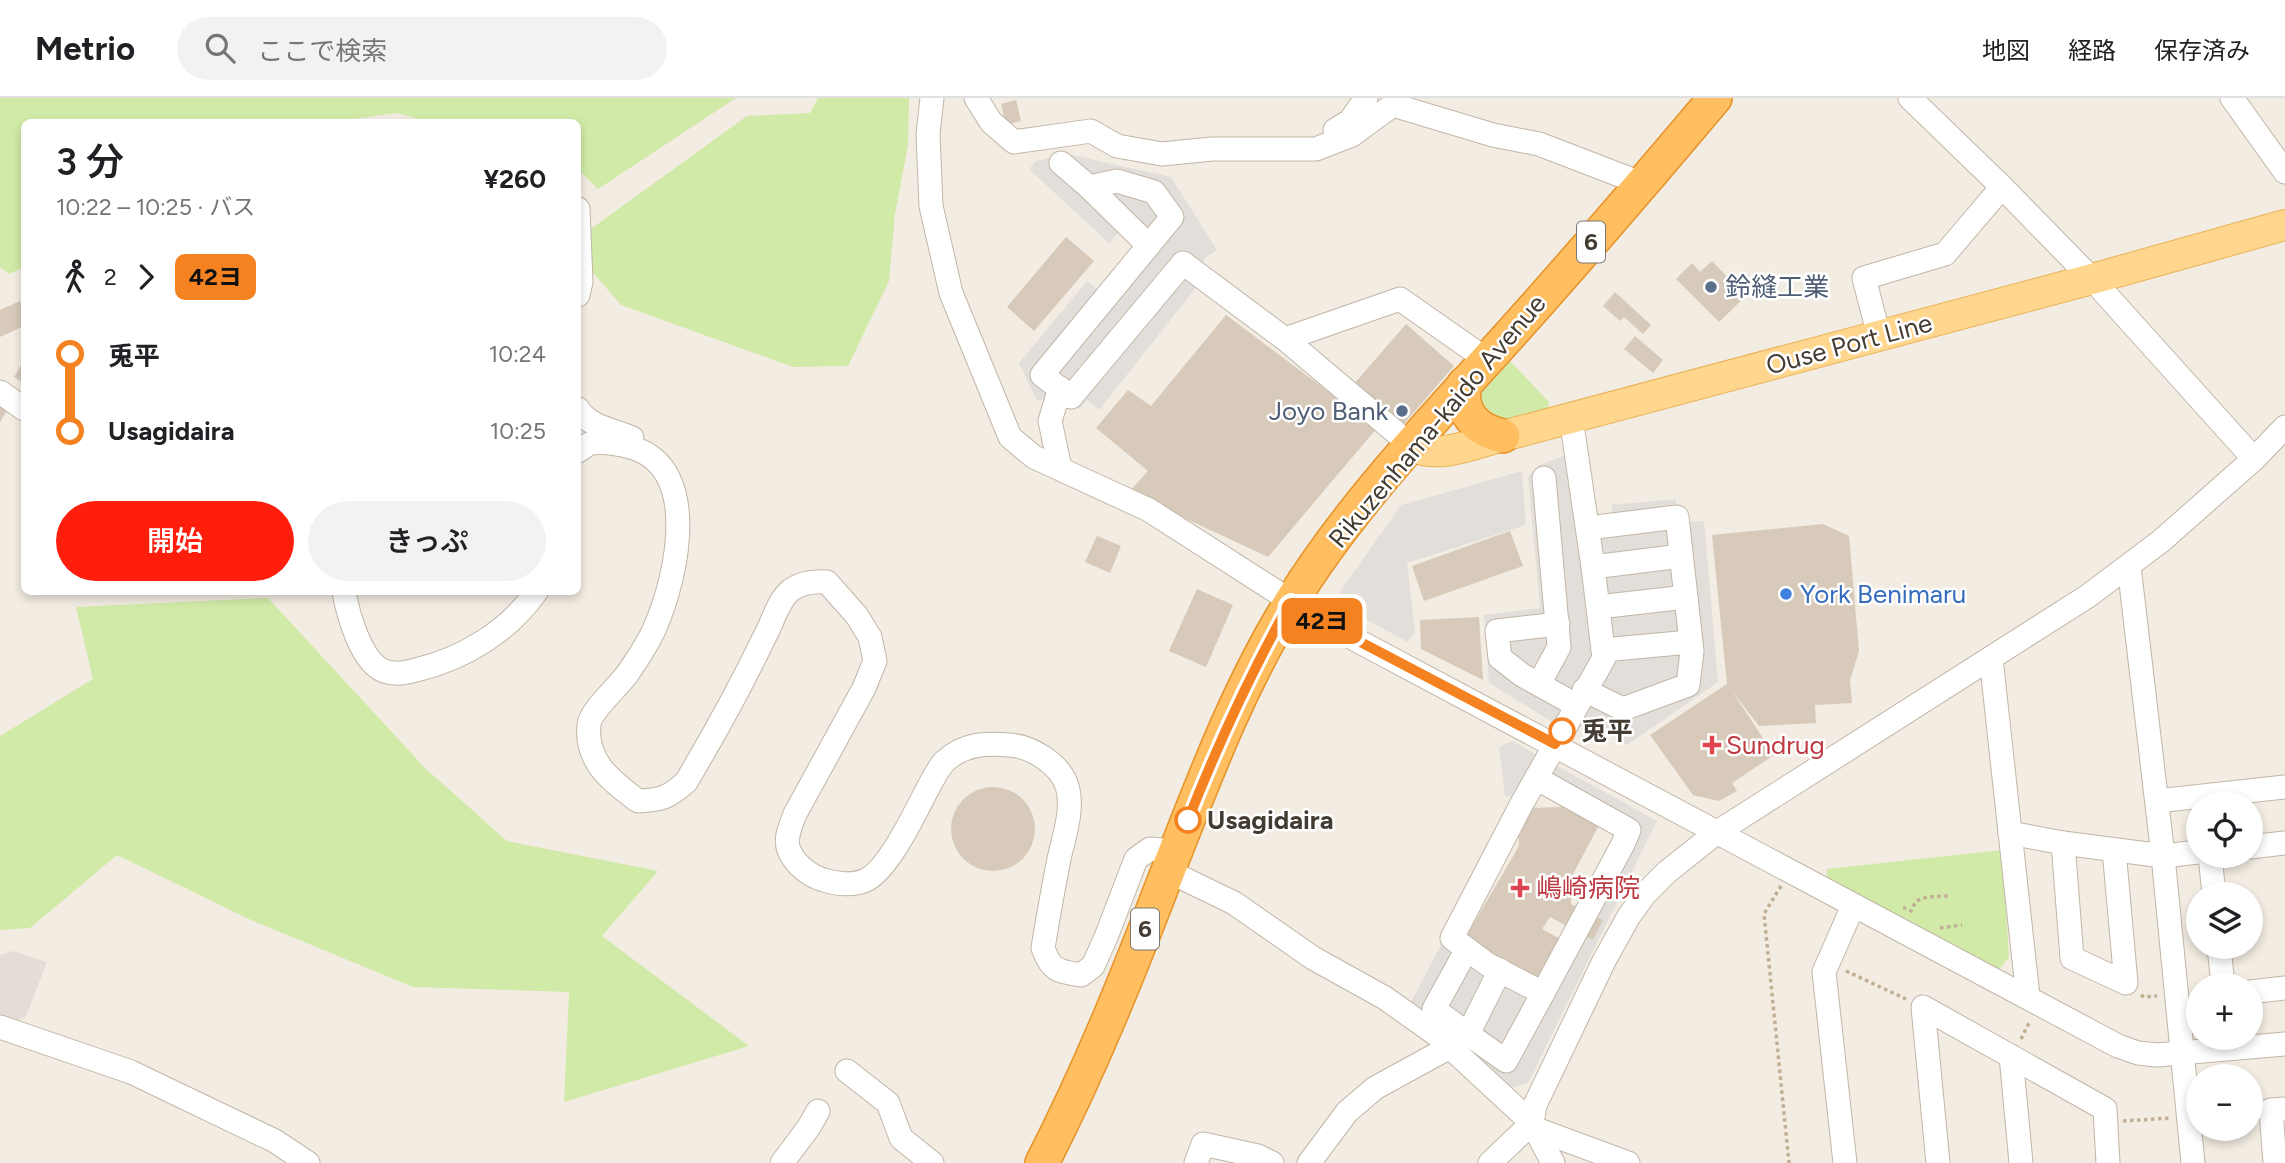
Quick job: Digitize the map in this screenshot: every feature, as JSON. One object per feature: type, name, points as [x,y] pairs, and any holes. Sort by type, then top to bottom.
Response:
[{"type":"highway","name":"Rikuzenhama-kaido Avenue","points":[[1046,1162],[1097,1047],[1228,722],[1291,601],[1357,509],[1464,384],[1643,184],[1715,98]]},
{"type":"highway","points":[[1464,384],[1462,396],[1469,418],[1490,433],[1503,436]]},
{"type":"main road","name":"Ouse Port Line","points":[[1412,446],[1420,450],[1441,451],[1503,436],[2285,225]]},
{"type":"street","points":[[932,98],[928,134],[931,206],[951,293],[1010,437],[1034,457],[1149,510],[1330,626],[2118,1046],[2138,1053],[2182,1054],[2285,1044]]},
{"type":"street","points":[[976,98],[991,122],[1014,142],[1091,131],[1117,146],[1162,154],[1212,149],[1316,149],[1352,135],[1393,105],[1493,135],[1539,144],[1643,184]]},
{"type":"street","points":[[1301,149],[1350,121],[1366,98]]},
{"type":"street","points":[[1910,98],[2092,279],[2254,459]]},
{"type":"street","points":[[2232,98],[2285,172]]},
{"type":"street","points":[[1061,163],[1148,245]]},
{"type":"street","points":[[1089,187],[1117,181],[1154,192],[1172,217],[1042,374],[1071,397],[1183,263],[1285,339],[1412,446]]},
{"type":"street","points":[[1879,336],[1864,278],[1945,254],[2002,187]]},
{"type":"street","points":[[1285,339],[1400,299],[1487,360]]},
{"type":"street","points":[[1060,388],[1050,421],[1060,468]]},
{"type":"street","points":[[0,392],[21,407]]},
{"type":"street","points":[[581,415],[601,427],[630,437],[655,450],[667,464],[676,501],[676,555],[666,598],[650,638],[628,673],[589,722],[589,742],[595,760],[606,776],[638,801],[670,796],[685,782],[789,591],[814,581],[827,583],[857,616],[870,637],[875,661],[864,688],[795,814],[788,834],[788,849],[800,867],[815,877],[850,884],[866,880],[881,867],[896,845],[942,764],[959,750],[979,744],[1017,745],[1056,767],[1067,785],[1069,810],[1043,948],[1048,962],[1058,971],[1080,975],[1093,965],[1136,859],[1150,849],[1172,861],[1313,958],[1459,1040],[1506,1061],[1629,830],[1536,778]]},
{"type":"street","points":[[1543,993],[1500,970],[1452,938],[1536,778],[1604,658],[1571,418]]},
{"type":"street","points":[[1490,1163],[1534,1126],[1535,1105],[1604,961],[1629,916],[1645,894],[1667,872],[1716,833],[2088,596],[2161,541],[2254,459],[2285,427]]},
{"type":"street","points":[[581,449],[591,443],[615,444],[639,450],[660,463],[669,475]]},
{"type":"street","points":[[1539,684],[1559,646],[1544,478]]},
{"type":"street","points":[[1558,624],[1497,631],[1500,658],[1539,684],[1623,709],[1688,685],[1690,642],[1677,517],[1588,528]]},
{"type":"street","points":[[1593,567],[1681,556]]},
{"type":"street","points":[[2129,566],[2163,856],[2186,1095]]},
{"type":"street","points":[[344,595],[347,610],[367,657],[383,671],[401,674],[430,667],[463,654],[506,625],[533,595]]},
{"type":"street","points":[[1598,607],[1686,597]]},
{"type":"street","points":[[1603,650],[1690,642]]},
{"type":"street","points":[[1991,658],[2034,1000]]},
{"type":"street","points":[[2157,801],[2285,787]]},
{"type":"street","points":[[2011,833],[2063,843],[2163,856],[2186,853]]},
{"type":"street","points":[[2063,843],[2072,958],[2126,983],[2114,850]]},
{"type":"street","points":[[2263,846],[2285,843]]},
{"type":"street","points":[[1845,1163],[1824,972],[1853,906]]},
{"type":"street","points":[[1467,948],[1434,1009],[1534,1126],[1553,1163]]},
{"type":"street","points":[[1309,1163],[1347,1112],[1375,1088],[1459,1040],[1500,970]]},
{"type":"street","points":[[2263,991],[2285,988]]},
{"type":"street","points":[[1923,1007],[2105,1109],[2108,1163]]},
{"type":"street","points":[[1923,1007],[1938,1163]]},
{"type":"street","points":[[0,1027],[131,1072],[275,1142],[308,1163]]},
{"type":"street","points":[[2011,1056],[2021,1163]]},
{"type":"street","points":[[846,1070],[888,1103],[901,1138],[932,1163]]},
{"type":"street","points":[[2275,1163],[2271,1110],[2285,1109]]},
{"type":"street","points":[[782,1163],[818,1111]]},
{"type":"street","points":[[1534,1126],[1628,1163]]},
{"type":"street","points":[[2191,1141],[2193,1163]]},
{"type":"street","points":[[1196,1163],[1203,1144],[1258,1156],[1272,1163]]},
{"type":"path","points":[[1789,872],[1764,914],[1789,1163]]},
{"type":"path","points":[[1911,911],[1916,901],[1927,897],[1948,896]]},
{"type":"path","points":[[1899,905],[1920,916]]},
{"type":"path","points":[[1939,928],[1962,925]]},
{"type":"path","points":[[1829,963],[1923,1007]]},
{"type":"path","points":[[2011,1056],[2034,1000]]},
{"type":"path","points":[[2106,1122],[2186,1116]]},
{"type":"shaded area","points":[[1067,154],[1171,177],[1217,250],[1206,257],[1194,274],[1202,280],[1099,410],[1088,400],[1079,409],[1051,396],[1037,401],[1019,363],[1087,281],[1099,291],[1136,247],[1118,233],[1109,243],[1029,169],[1036,161]]},
{"type":"shaded area","points":[[1570,454],[1578,525],[1613,521],[1612,505],[1676,499],[1678,522],[1704,521],[1718,682],[1627,745],[1584,721],[1575,736],[1489,683],[1484,615],[1540,608],[1528,477],[1539,465]]},
{"type":"shaded area","points":[[1522,471],[1526,525],[1407,563],[1415,632],[1408,642],[1333,602],[1401,505]]},
{"type":"shaded area","points":[[1512,741],[1657,821],[1528,1083],[1514,1087],[1507,1086],[1410,1004],[1444,939],[1540,991],[1614,845],[1615,832],[1550,795],[1505,796],[1499,747]]},
{"type":"shaded area","points":[[13,951],[47,962],[26,1016],[15,1022],[0,1017],[0,955]]},
{"type":"green space","points":[[0,98],[736,98],[598,189],[581,172],[581,119],[419,119],[396,113],[353,119],[21,119],[21,268],[9,274],[0,267]]},
{"type":"green space","points":[[818,98],[909,98],[908,146],[895,213],[889,281],[848,366],[793,367],[621,305],[589,268],[588,231],[747,116],[810,113]]},
{"type":"green space","points":[[1509,360],[1549,402],[1546,417],[1502,428],[1480,414],[1474,395]]},
{"type":"green space","points":[[268,598],[425,768],[507,841],[658,871],[602,936],[749,1046],[564,1102],[569,992],[413,987],[251,920],[117,855],[30,928],[0,930],[0,736],[93,679],[76,607]]},
{"type":"green space","points":[[2002,850],[2009,957],[1998,971],[1827,881],[1827,869]]},
{"type":"building","points":[[1016,100],[1021,121],[1006,125],[1001,104]]},
{"type":"building","points":[[1066,237],[1094,261],[1034,331],[1007,307]]},
{"type":"building","name":"鈴縫工業","points":[[1712,261],[1746,296],[1719,322],[1676,279],[1692,263],[1700,272]]},
{"type":"building","points":[[1615,292],[1651,325],[1643,334],[1624,317],[1620,321],[1603,306]]},
{"type":"building","points":[[20,301],[21,327],[0,337],[0,310]]},
{"type":"building","points":[[1226,315],[1377,428],[1268,557],[1129,492],[1148,471],[1096,428],[1128,390],[1151,406]]},
{"type":"building","points":[[1406,324],[1454,366],[1402,426],[1354,384]]},
{"type":"building","points":[[1635,336],[1663,360],[1653,373],[1624,349]]},
{"type":"building","points":[[21,365],[21,381],[14,377]]},
{"type":"building","points":[[0,404],[8,409],[0,422]]},
{"type":"building","name":"York Benimaru","points":[[1823,524],[1849,536],[1859,651],[1850,680],[1852,703],[1815,705],[1816,723],[1759,726],[1732,691],[1774,755],[1732,783],[1737,791],[1719,801],[1693,795],[1650,735],[1727,684],[1712,535]]},
{"type":"building","points":[[1510,531],[1523,566],[1424,601],[1412,566]]},
{"type":"building","points":[[1097,536],[1121,546],[1110,573],[1085,562]]},
{"type":"building","points":[[1197,589],[1233,605],[1206,667],[1169,651]]},
{"type":"building","points":[[1479,617],[1483,680],[1421,649],[1420,620]]},
{"type":"building","points":[[985,787],[1001,787],[1017,794],[1028,805],[1035,821],[1032,845],[1023,859],[1001,871],[985,871],[969,864],[958,853],[951,837],[951,821],[958,805],[969,794]]},
{"type":"building","points":[[1564,807],[1598,827],[1571,878],[1571,904],[1603,920],[1593,940],[1550,917],[1542,929],[1562,940],[1541,980],[1464,940],[1519,846],[1518,816],[1525,808]]},
{"type":"bus line","name":"42ヨ","points":[[1188,820],[1228,722],[1291,601],[1330,626],[1555,744],[1562,731]]},
{"type":"place","name":"鈴縫工業","points":[[1711,287]]},
{"type":"place","name":"Joyo Bank","points":[[1402,411]]},
{"type":"place","name":"York Benimaru","points":[[1786,594]]},
{"type":"place","name":"兎平","points":[[1562,731]]},
{"type":"place","name":"Sundrug","points":[[1712,745]]},
{"type":"place","name":"Usagidaira","points":[[1188,820]]},
{"type":"place","name":"嶋崎病院","points":[[1520,888]]}]
